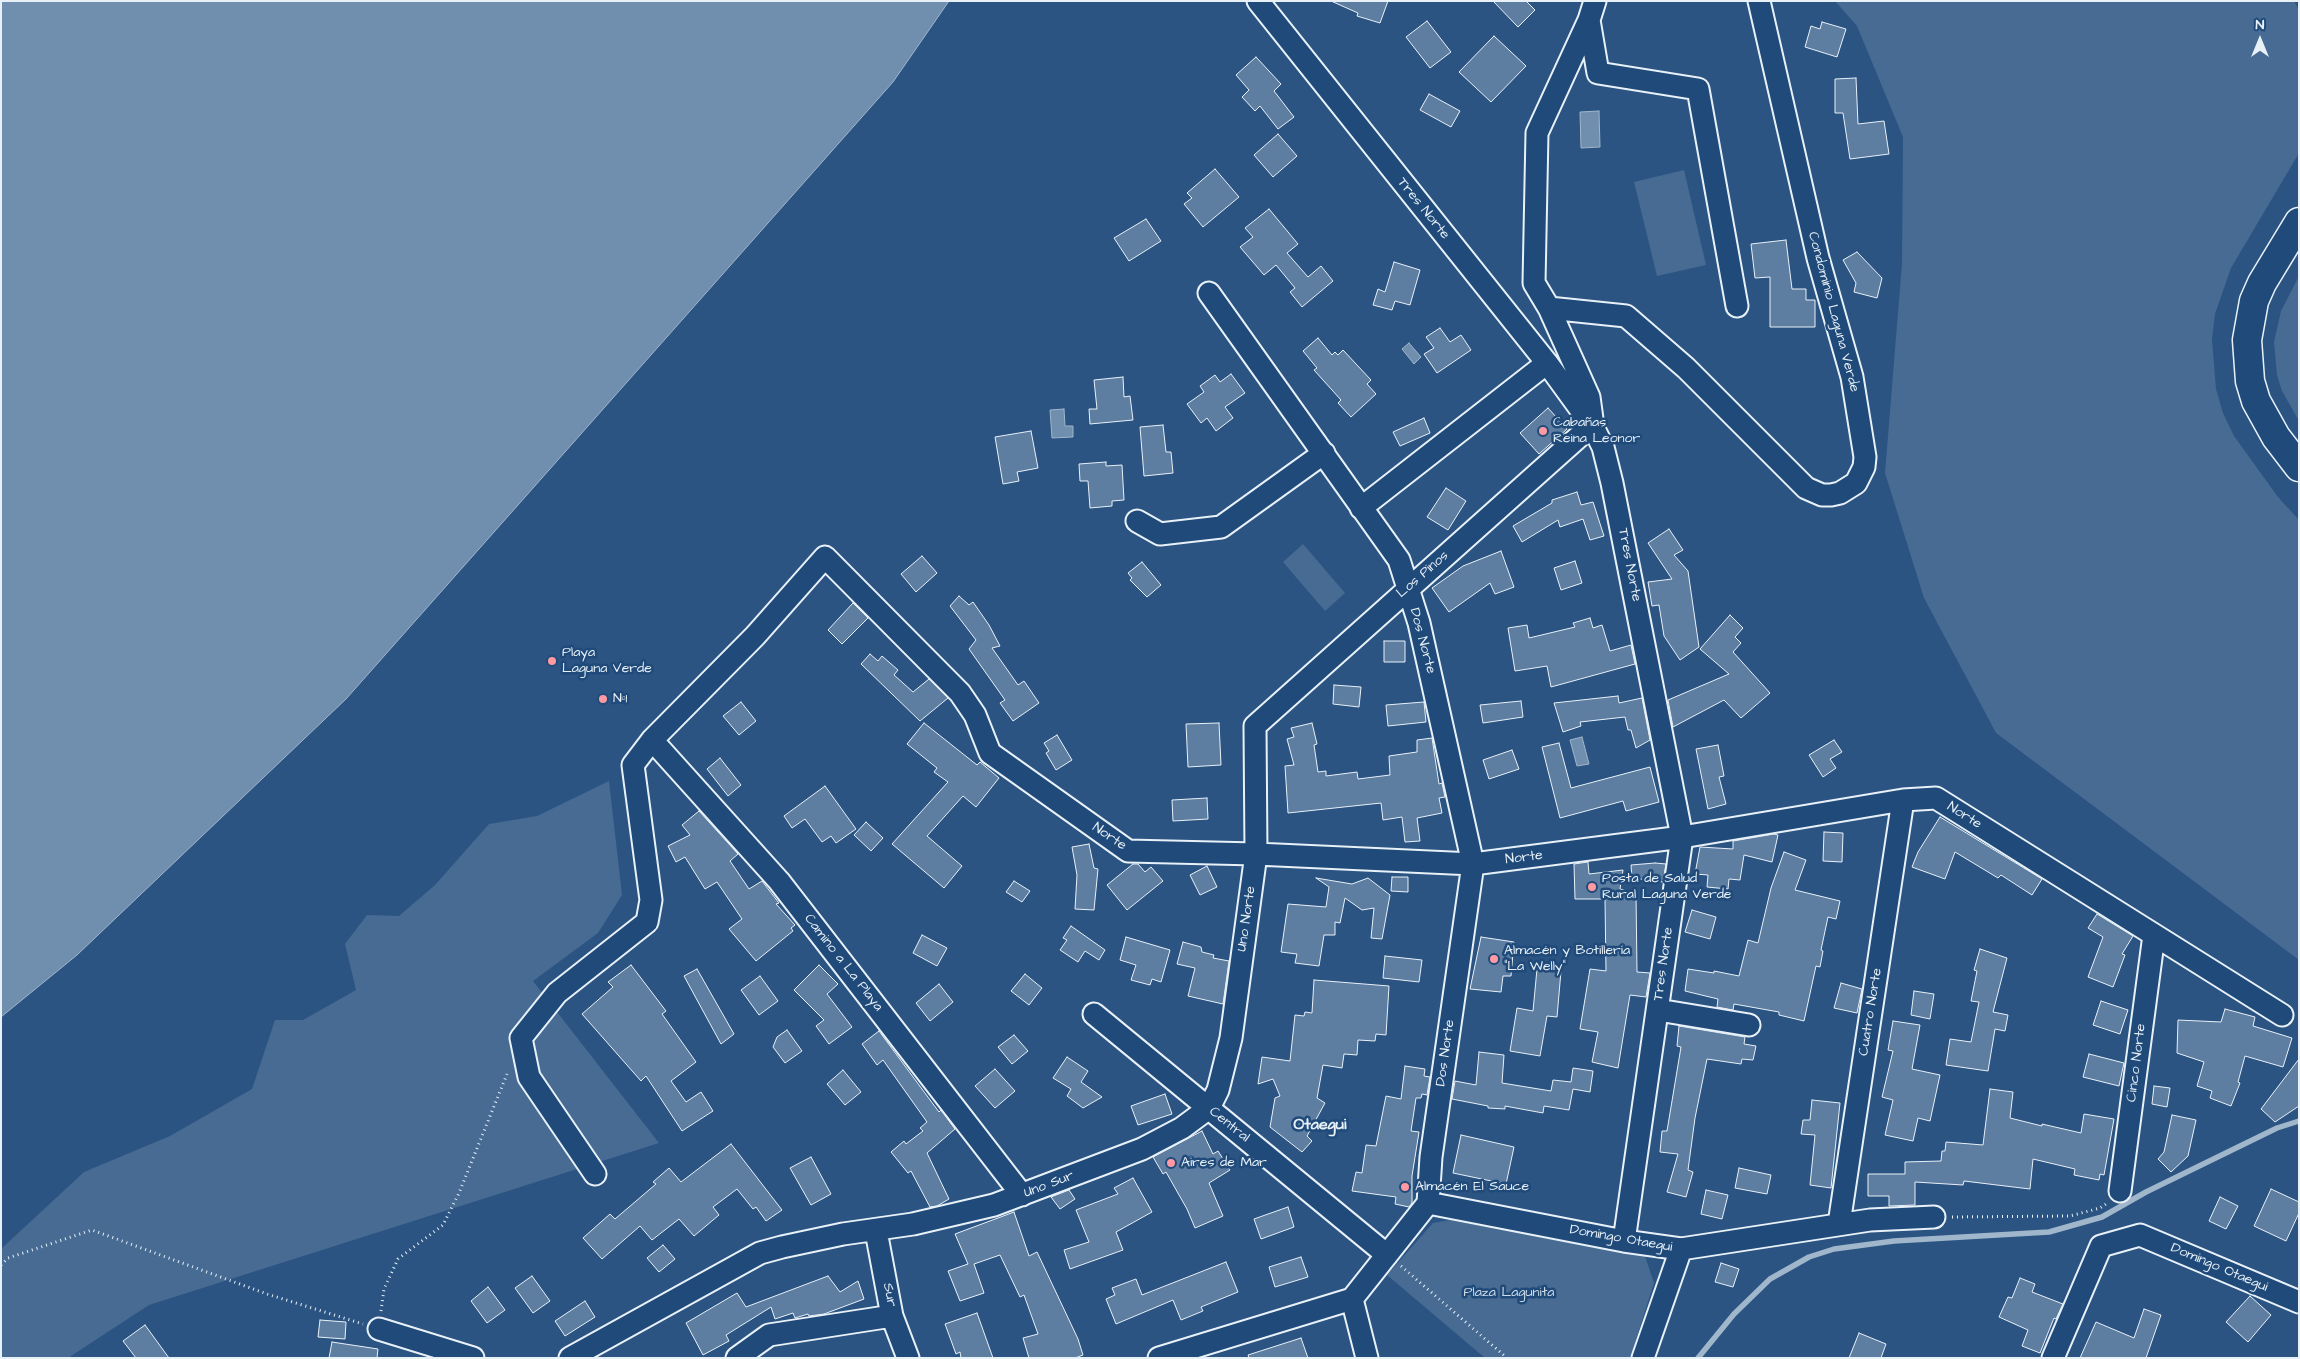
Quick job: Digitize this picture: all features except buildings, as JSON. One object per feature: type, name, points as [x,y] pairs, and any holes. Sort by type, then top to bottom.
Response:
[{"type":"main road","points":[[2299,222],[2258,292],[2249,321],[2247,340],[2250,381],[2256,401],[2265,419],[2299,466]]},
{"type":"street","name":"Tres Norte","points":[[1258,1],[1547,363],[1592,424],[1603,447],[1612,483],[1682,838],[1624,1241]]},
{"type":"street","name":"Condominio Laguna Verde","points":[[1549,308],[1626,316],[1686,368],[1806,488],[1814,493],[1822,495],[1840,494],[1848,489],[1861,475],[1865,458],[1852,377],[1818,258],[1759,1]]},
{"type":"street","points":[[1592,11],[1537,133],[1534,283],[1549,308],[1589,397],[1592,424]]},
{"type":"street","points":[[1592,11],[1598,73],[1698,89],[1737,306]]},
{"type":"street","name":"Dos Norte","points":[[1209,293],[1399,560],[1419,624],[1473,864],[1430,1157],[1428,1203]]},
{"type":"street","points":[[1361,508],[1547,363]]},
{"type":"street","name":"Los Pinos","points":[[1254,726],[1407,588],[1517,494],[1592,424]]},
{"type":"street","points":[[1137,521],[1160,534],[1221,527],[1324,454]]},
{"type":"street","name":"Norte","points":[[652,740],[755,636],[825,557],[960,693],[975,715],[990,753],[1128,851],[1256,854],[1473,864],[1682,838],[1903,800],[1936,798],[2282,1015]]},
{"type":"street","name":"Uno Norte","points":[[1209,1108],[1218,1090],[1231,1038],[1256,854],[1254,726]]},
{"type":"street","points":[[595,1174],[529,1077],[521,1038],[557,993],[647,922],[651,900],[633,765],[652,740]]},
{"type":"street","name":"Camino a La Playa","points":[[652,740],[780,881],[1022,1195]]},
{"type":"street","name":"Cuatro Norte","points":[[1839,1224],[1903,800]]},
{"type":"street","name":"Cinco Norte","points":[[2120,1191],[2154,935]]},
{"type":"street","points":[[1658,1010],[1749,1025]]},
{"type":"street","name":"Central","points":[[1094,1014],[1387,1255]]},
{"type":"street","name":"Uno Sur","points":[[570,1358],[760,1254],[844,1234],[876,1231],[994,1205],[1142,1149],[1182,1128],[1209,1108]]},
{"type":"street","points":[[1159,1358],[1352,1299],[1428,1203]]},
{"type":"street","name":"Domingo Otaegui","points":[[1428,1203],[1624,1241],[1681,1249],[1870,1220],[1934,1217]]},
{"type":"street","name":"Sur","points":[[876,1231],[892,1316],[908,1358]]},
{"type":"street","name":"Domingo Otaegui","points":[[2056,1357],[2101,1246],[2140,1235],[2299,1302]]},
{"type":"street","points":[[1644,1358],[1681,1249]]},
{"type":"street","points":[[1352,1299],[1367,1358]]},
{"type":"street","points":[[737,1358],[769,1335],[892,1316]]},
{"type":"street","points":[[378,1329],[473,1358]]},
{"type":"path","points":[[1,1265],[8,1258],[92,1230],[267,1294],[378,1329],[384,1289],[398,1259],[443,1225],[459,1193],[521,1038]]},
{"type":"path","points":[[1934,1217],[2070,1216],[2100,1208],[2120,1191]]},
{"type":"path","points":[[1387,1255],[1508,1358]]},
{"type":"green space","points":[[1835,1],[2294,1],[2299,10],[2299,153],[2231,268],[2215,314],[2212,339],[2216,389],[2223,413],[2234,436],[2278,497],[2299,520],[2299,960],[1996,733],[1924,598],[1885,473],[1902,263],[1903,137],[1857,26]]},
{"type":"green space","points":[[1684,170],[1706,265],[1657,276],[1634,182]]},
{"type":"green space","points":[[2299,276],[2299,421],[2282,391],[2277,375],[2274,342],[2281,311]]},
{"type":"green space","points":[[1303,544],[1345,593],[1325,611],[1283,562]]},
{"type":"green space","points":[[609,781],[622,895],[598,933],[533,981],[659,1143],[149,1305],[68,1358],[1,1358],[1,1249],[84,1172],[170,1136],[252,1089],[275,1020],[303,1020],[356,990],[345,944],[367,915],[399,916],[435,885],[489,824],[537,816]]},
{"type":"green space","name":"Plaza Lagunita","points":[[1455,1219],[1644,1253],[1654,1283],[1630,1358],[1485,1358],[1387,1275],[1433,1223]]},
{"type":"shaded area","points":[[1,1],[949,1],[893,82],[346,699],[77,955],[1,1017]]},
{"type":"shaded area","points":[[1599,111],[1600,147],[1581,148],[1580,112]]},
{"type":"shaded area","points":[[1409,343],[1421,357],[1414,364],[1402,349]]},
{"type":"shaded area","points":[[1064,409],[1065,426],[1073,426],[1073,437],[1052,438],[1050,410]]},
{"type":"shaded area","points":[[1582,737],[1589,764],[1577,766],[1570,740]]},
{"type":"waterway","points":[[1698,1358],[1734,1314],[1770,1279],[1809,1257],[1834,1249],[1894,1241],[2049,1232],[2102,1217],[2146,1192],[2277,1128],[2299,1121]]},
{"type":"place","name":"Cabañas Reina Leonor","points":[[1543,431]]},
{"type":"place","name":"Playa Laguna Verde","points":[[552,661]]},
{"type":"place","name":"Nº1","points":[[603,699]]},
{"type":"place","name":"Posta de Salud Rural Laguna Verde","points":[[1592,887]]},
{"type":"place","name":"Almacén y Botillería \"La Welly\"","points":[[1494,959]]},
{"type":"place","name":"Aires de Mar","points":[[1171,1163]]},
{"type":"place","name":"Almacén El Sauce","points":[[1405,1187]]},
{"type":"district","name":"Otaegui","points":[[1320,1126]]}]
